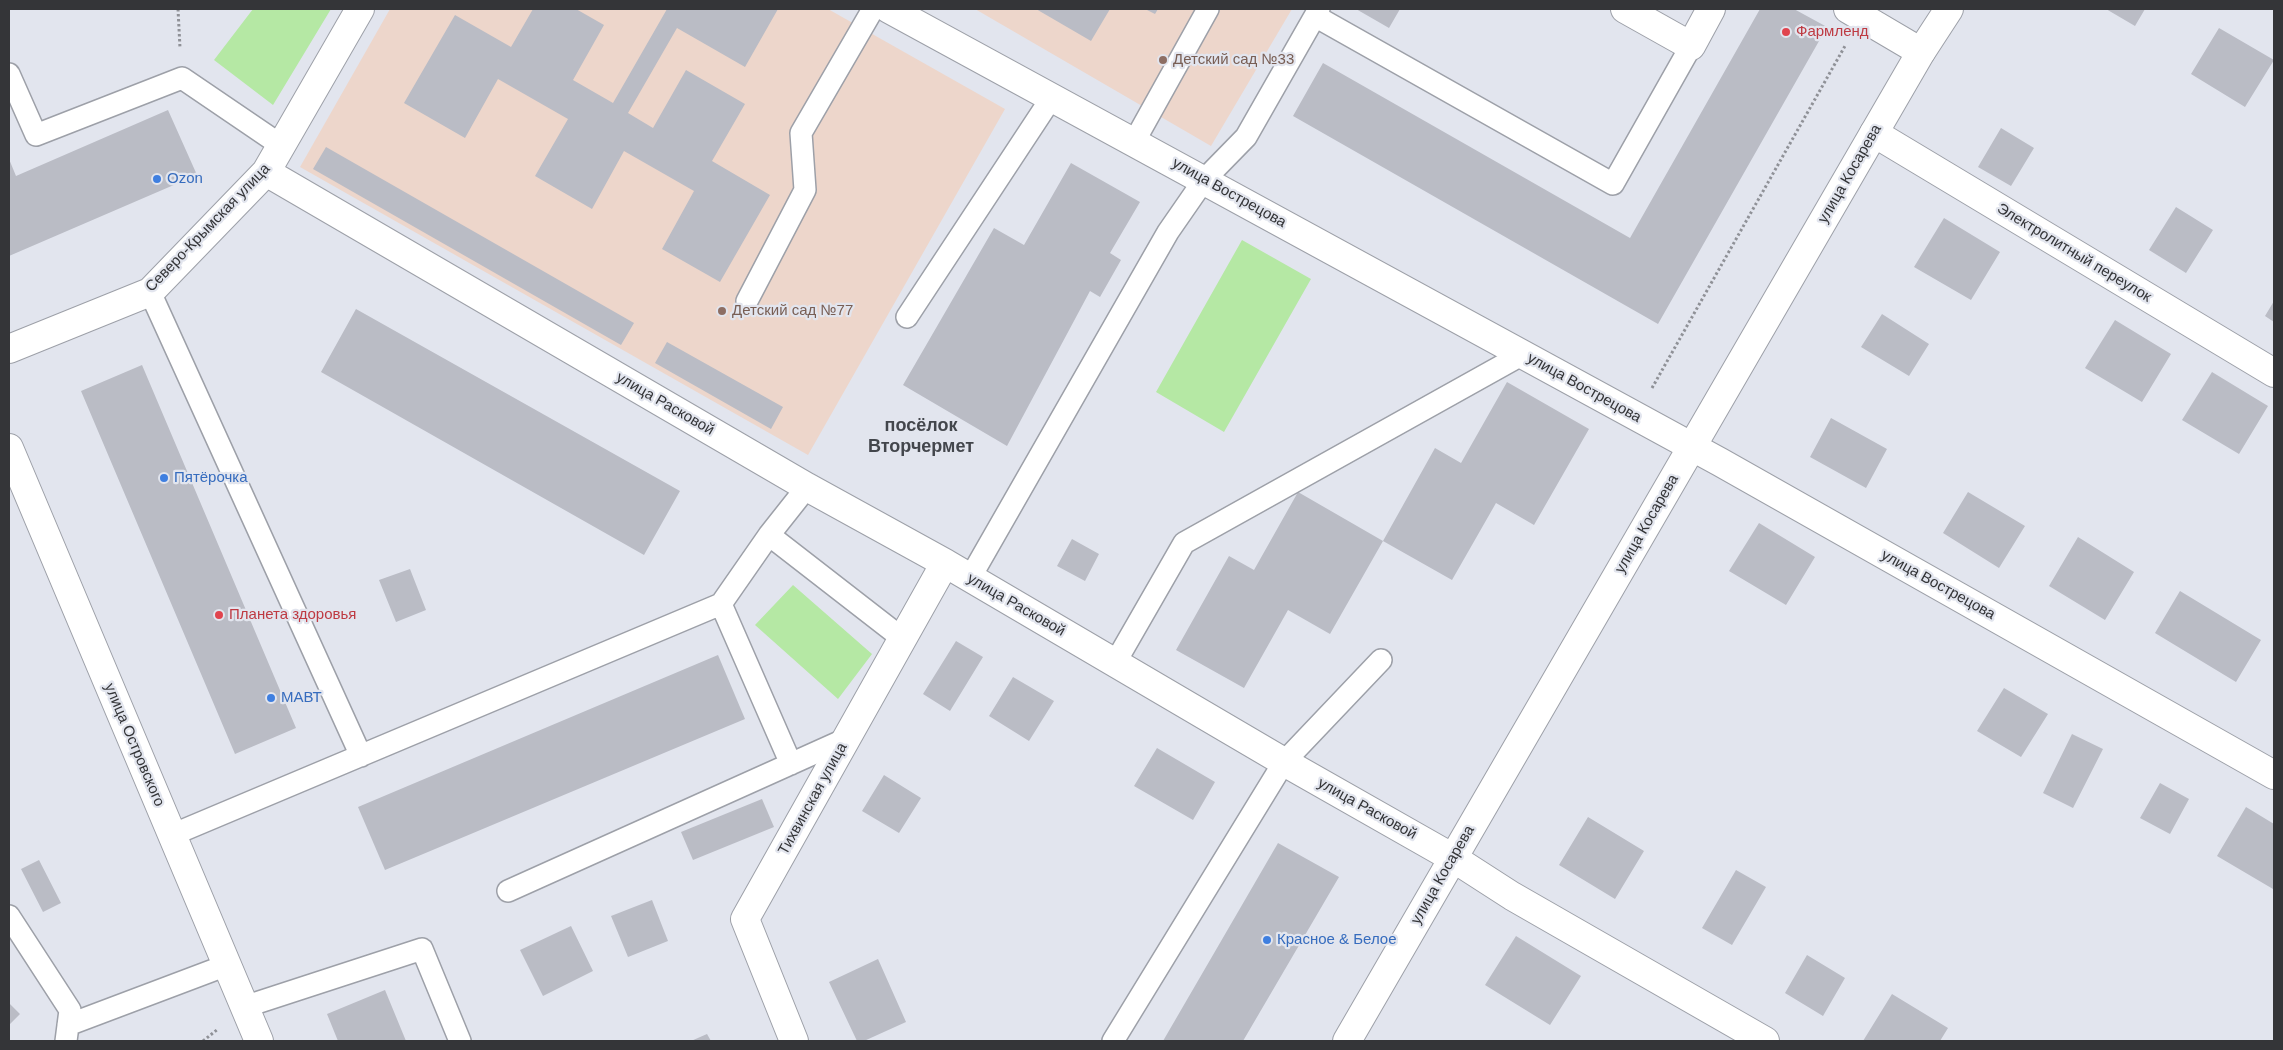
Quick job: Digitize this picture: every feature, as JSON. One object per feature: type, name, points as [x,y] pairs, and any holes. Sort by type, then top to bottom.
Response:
[{"type":"street","name":"Северо-Крымская улица","points":[[9,349],[150,292],[266,172],[360,9]]},
{"type":"street","name":"улица Вострецова","points":[[889,9],[1636,416],[2274,775]]},
{"type":"street","points":[[1625,9],[1690,46],[1711,9]]},
{"type":"street","name":"улица Косарева","points":[[1347,1041],[1921,52],[1949,9]]},
{"type":"street","points":[[1855,13],[1921,52]]},
{"type":"street","name":"Электролитный переулок","points":[[1874,133],[2274,373]]},
{"type":"street","name":"улица Расковой","points":[[266,172],[807,487],[945,563],[1284,762],[1453,858],[1512,896],[1765,1041]]},
{"type":"street","name":"улица Островского","points":[[9,448],[259,1041]]},
{"type":"street","name":"Тихвинская улица","points":[[794,1041],[745,919],[945,563]]},
{"type":"lane","points":[[747,301],[806,190],[801,133],[873,9]]},
{"type":"lane","points":[[1134,142],[1208,9]]},
{"type":"lane","points":[[970,578],[1168,232],[1204,180],[1246,137],[1317,12],[1613,184],[1690,46]]},
{"type":"lane","points":[[9,74],[36,135],[182,78],[282,146]]},
{"type":"lane","points":[[907,316],[1052,97]]},
{"type":"lane","points":[[150,292],[361,756]]},
{"type":"lane","points":[[1115,663],[1184,543],[1523,354]]},
{"type":"lane","points":[[172,836],[721,604],[769,535],[807,487]]},
{"type":"lane","points":[[769,535],[903,639]]},
{"type":"lane","points":[[721,604],[791,764]]},
{"type":"lane","points":[[1113,1041],[1284,762],[1381,660]]},
{"type":"lane","points":[[508,891],[846,739]]},
{"type":"lane","points":[[9,916],[70,1010],[67,1033]]},
{"type":"lane","points":[[244,1007],[422,948],[460,1041]]},
{"type":"lane","points":[[67,1033],[227,966]]},
{"type":"path","points":[[178,9],[182,78]]},
{"type":"path","points":[[1636,416],[1855,13]]},
{"type":"shaded area","name":"Детский сад №77","points":[[390,9],[828,9],[1005,109],[808,455],[300,167]]},
{"type":"shaded area","name":"Детский сад №33","points":[[975,9],[1292,9],[1211,146]]},
{"type":"green space","points":[[253,9],[331,9],[273,105],[214,60]]},
{"type":"green space","points":[[1242,240],[1311,279],[1224,432],[1156,392]]},
{"type":"green space","points":[[793,585],[872,654],[838,699],[755,625]]},
{"type":"building","points":[[533,9],[576,9],[604,25],[573,80],[613,103],[667,9],[778,9],[745,67],[677,28],[628,113],[653,128],[686,70],[745,104],[712,161],[770,195],[720,282],[662,249],[694,191],[624,151],[592,209],[535,176],[568,119],[498,79],[465,138],[404,103],[455,15],[511,47]]},
{"type":"building","points":[[1036,9],[1110,9],[1091,41]]},
{"type":"building","points":[[1145,9],[1158,9],[1155,14]]},
{"type":"building","points":[[1356,9],[1400,9],[1389,28]]},
{"type":"building","points":[[1760,9],[1794,9],[1827,27],[1658,324],[1293,116],[1323,63],[1630,238]]},
{"type":"building","points":[[2106,9],[2145,9],[2135,26]]},
{"type":"building","points":[[2219,28],[2274,60],[2245,107],[2191,74]]},
{"type":"building","points":[[168,110],[197,175],[9,256],[9,159],[16,176]]},
{"type":"building","points":[[2001,128],[2034,148],[2011,186],[1978,167]]},
{"type":"building","points":[[326,147],[634,323],[621,345],[313,169]]},
{"type":"building","points":[[1071,163],[1140,202],[1110,253],[1121,260],[1100,297],[1090,291],[1007,446],[903,385],[994,228],[1024,245]]},
{"type":"building","points":[[2176,207],[2213,230],[2186,273],[2149,250]]},
{"type":"building","points":[[1944,218],[2000,252],[1971,300],[1914,267]]},
{"type":"building","points":[[2274,301],[2274,322],[2265,316]]},
{"type":"building","points":[[356,309],[680,491],[644,555],[321,372]]},
{"type":"building","points":[[1882,314],[1929,344],[1909,376],[1861,347]]},
{"type":"building","points":[[2115,320],[2171,354],[2142,402],[2085,368]]},
{"type":"building","points":[[667,342],[783,407],[771,429],[655,363]]},
{"type":"building","points":[[142,365],[296,728],[235,754],[81,391]]},
{"type":"building","points":[[2212,372],[2268,406],[2239,454],[2182,420]]},
{"type":"building","points":[[1507,382],[1589,429],[1534,525],[1496,503],[1452,580],[1383,541],[1435,448],[1461,463]]},
{"type":"building","points":[[1831,418],[1887,449],[1866,488],[1810,457]]},
{"type":"building","points":[[1298,492],[1383,541],[1330,634],[1288,610],[1244,688],[1176,650],[1229,556],[1254,570]]},
{"type":"building","points":[[1968,492],[2025,526],[1999,568],[1943,533]]},
{"type":"building","points":[[1759,523],[1815,557],[1786,605],[1729,571]]},
{"type":"building","points":[[2078,537],[2134,572],[2105,620],[2049,586]]},
{"type":"building","points":[[1072,539],[1099,554],[1085,581],[1057,566]]},
{"type":"building","points":[[410,569],[426,610],[396,622],[379,580]]},
{"type":"building","points":[[2180,591],[2261,640],[2236,682],[2155,633]]},
{"type":"building","points":[[956,641],[983,657],[950,711],[923,694]]},
{"type":"building","points":[[718,655],[745,719],[385,870],[358,807]]},
{"type":"building","points":[[1013,677],[1054,701],[1029,741],[989,716]]},
{"type":"building","points":[[2004,688],[2048,714],[2021,757],[1977,731]]},
{"type":"building","points":[[2072,734],[2103,749],[2073,808],[2043,793]]},
{"type":"building","points":[[1157,748],[1215,782],[1193,820],[1134,786]]},
{"type":"building","points":[[884,775],[921,798],[899,833],[862,811]]},
{"type":"building","points":[[2160,783],[2189,799],[2170,834],[2140,818]]},
{"type":"building","points":[[762,799],[774,827],[693,860],[681,832]]},
{"type":"building","points":[[2246,807],[2274,824],[2273,889],[2217,856]]},
{"type":"building","points":[[1588,817],[1644,851],[1615,899],[1559,865]]},
{"type":"building","points":[[1278,843],[1339,877],[1243,1041],[1163,1041]]},
{"type":"building","points":[[39,860],[61,903],[43,912],[21,869]]},
{"type":"building","points":[[1736,870],[1766,887],[1732,945],[1702,928]]},
{"type":"building","points":[[652,900],[668,941],[628,957],[611,916]]},
{"type":"building","points":[[571,926],[593,971],[543,996],[520,950]]},
{"type":"building","points":[[1516,936],[1581,976],[1550,1025],[1485,985]]},
{"type":"building","points":[[1807,955],[1845,978],[1823,1016],[1785,993]]},
{"type":"building","points":[[878,959],[906,1022],[864,1041],[857,1041],[829,982]]},
{"type":"building","points":[[385,990],[406,1041],[338,1041],[327,1014]]},
{"type":"building","points":[[1892,994],[1948,1028],[1940,1041],[1863,1041]]},
{"type":"building","points":[[9,1003],[20,1014],[9,1025]]},
{"type":"building","points":[[707,1034],[711,1041],[691,1041]]},
{"type":"place","name":"Фармленд","points":[[1786,32]]},
{"type":"place","name":"Детский сад №33","points":[[1163,60]]},
{"type":"place","name":"Ozon","points":[[157,179]]},
{"type":"place","name":"Детский сад №77","points":[[722,311]]},
{"type":"place","name":"Пятёрочка","points":[[164,478]]},
{"type":"place","name":"Планета здоровья","points":[[219,615]]},
{"type":"place","name":"МАВТ","points":[[271,698]]},
{"type":"place","name":"Красное & Белое","points":[[1267,940]]},
{"type":"district","name":"посёлок Вторчермет","points":[[921,436]]}]
